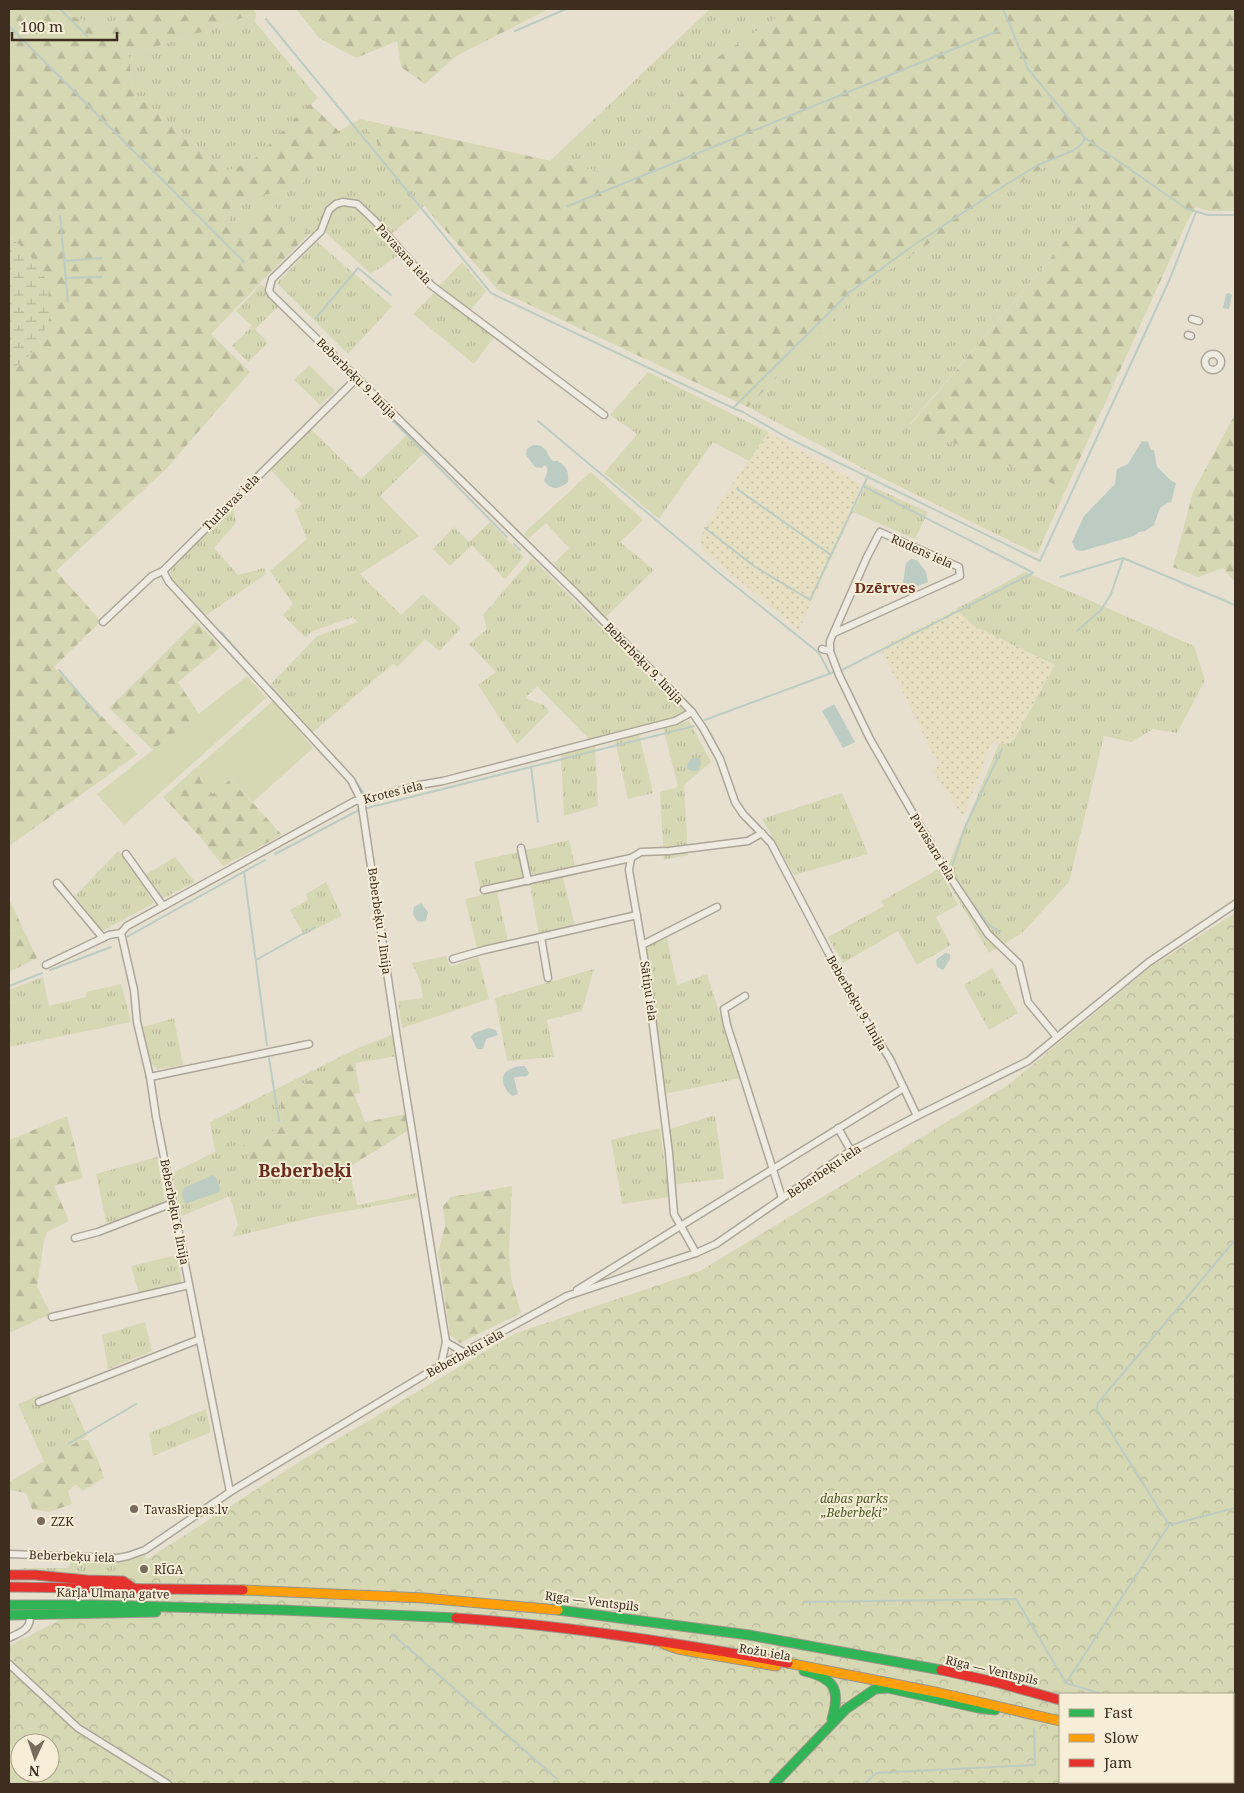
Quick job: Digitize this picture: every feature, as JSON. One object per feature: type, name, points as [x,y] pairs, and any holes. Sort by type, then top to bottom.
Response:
[{"type":"main road","points":[[9,1575],[123,1581],[134,1588]]},
{"type":"main road","name":"Kārļa Ulmaņa gatve","points":[[9,1587],[112,1587]]},
{"type":"main road","name":"Rīga — Ventspils","points":[[112,1587],[266,1590],[422,1598],[523,1606],[628,1618],[751,1635],[882,1657],[1034,1692],[1059,1700]]},
{"type":"main road","name":"Kārļa Ulmaņa gatve","points":[[9,1605],[143,1605],[217,1608]]},
{"type":"main road","points":[[9,1615],[72,1612],[178,1612],[217,1608],[421,1615],[521,1623],[651,1639],[864,1676],[1059,1721]]},
{"type":"main road","name":"Rožu iela","points":[[651,1639],[678,1649],[823,1676],[836,1688],[838,1697],[830,1724]]},
{"type":"main road","name":"Rožu iela","points":[[774,1784],[830,1724],[864,1695],[875,1689],[888,1688],[978,1708],[1025,1712]]},
{"type":"street","name":"Pavasara iela","points":[[269,287],[272,279],[321,231],[329,210],[336,204],[343,202],[357,204],[375,221],[431,285],[604,415]]},
{"type":"street","name":"Beberbeķu 9. līnija","points":[[269,287],[271,294],[578,595],[692,712],[720,759],[735,802],[743,814],[772,844],[854,1002],[890,1059],[917,1116]]},
{"type":"street","points":[[1192,319],[1199,321]]},
{"type":"street","name":"Turlavas iela","points":[[103,622],[152,576],[163,571],[356,378]]},
{"type":"street","name":"Rudens iela","points":[[830,641],[866,557],[880,532],[958,566],[960,576],[834,633]]},
{"type":"street","name":"Beberbeķu 7. līnija","points":[[163,571],[169,582],[350,780],[362,800],[398,1045],[446,1342],[441,1366]]},
{"type":"street","name":"Pavasara iela","points":[[830,641],[830,651],[838,675],[870,739],[945,869],[988,934],[1019,964],[1028,1002],[1056,1036]]},
{"type":"street","points":[[822,649],[830,651]]},
{"type":"street","name":"Krotes iela","points":[[121,933],[127,926],[355,801],[620,736],[675,721],[692,712]]},
{"type":"street","points":[[484,890],[631,858],[641,852],[669,851],[748,841],[762,833]]},
{"type":"street","points":[[521,848],[528,880]]},
{"type":"street","points":[[126,854],[164,906]]},
{"type":"street","name":"Sātiņu iela","points":[[631,858],[629,870],[642,945],[662,1098],[674,1214],[696,1253]]},
{"type":"street","points":[[57,882],[103,938]]},
{"type":"street","name":"Beberbeķu iela","points":[[9,1554],[118,1558],[146,1550],[230,1492],[441,1366],[567,1296],[696,1253],[716,1244],[851,1151],[1028,1060],[1149,962],[1235,904]]},
{"type":"street","points":[[642,945],[717,907]]},
{"type":"street","points":[[453,958],[637,915]]},
{"type":"street","points":[[46,965],[103,938],[121,933]]},
{"type":"street","name":"Beberbeķu 6. līnija","points":[[121,933],[134,990],[137,1022],[150,1078],[230,1492]]},
{"type":"street","points":[[541,937],[548,978]]},
{"type":"street","points":[[745,996],[724,1009],[727,1025],[782,1198]]},
{"type":"street","points":[[150,1078],[308,1044]]},
{"type":"street","points":[[567,1296],[904,1088]]},
{"type":"street","points":[[838,1128],[851,1151]]},
{"type":"street","points":[[75,1238],[98,1232],[173,1203]]},
{"type":"street","points":[[52,1317],[189,1285]]},
{"type":"street","points":[[39,1402],[200,1339]]},
{"type":"street","points":[[446,1342],[465,1353]]},
{"type":"street","points":[[9,1638],[28,1629],[30,1615]]},
{"type":"street","points":[[9,1664],[78,1728],[168,1784]]},
{"type":"shaded area","points":[[1226,294],[1232,295],[1229,309],[1223,308]]},
{"type":"shaded area","points":[[768,432],[860,484],[853,512],[799,630],[705,552],[700,541],[704,530],[724,496]]},
{"type":"shaded area","points":[[1142,441],[1148,442],[1151,450],[1154,450],[1157,467],[1176,483],[1171,503],[1169,502],[1160,508],[1154,525],[1145,531],[1082,551],[1076,550],[1072,542],[1084,516],[1115,484],[1117,469],[1128,464]]},
{"type":"shaded area","points":[[533,445],[541,446],[553,461],[558,461],[564,465],[568,472],[568,482],[553,488],[544,481],[547,472],[545,465],[542,468],[535,467],[526,455],[527,449]]},
{"type":"shaded area","points":[[911,559],[917,560],[926,572],[928,582],[908,588],[903,583],[906,563]]},
{"type":"shaded area","points":[[956,609],[974,626],[1055,665],[1012,743],[999,744],[993,741],[965,812],[962,815],[932,770],[939,766],[880,647]]},
{"type":"shaded area","points":[[834,704],[855,742],[843,748],[822,711]]},
{"type":"shaded area","points":[[693,758],[699,758],[701,763],[699,770],[692,771],[686,768]]},
{"type":"shaded area","points":[[421,903],[428,912],[426,920],[421,922],[417,921],[413,914],[414,907]]},
{"type":"shaded area","points":[[945,953],[950,954],[950,959],[943,970],[937,967],[936,960]]},
{"type":"shaded area","points":[[489,1028],[496,1030],[498,1035],[486,1039],[483,1049],[477,1049],[471,1037],[474,1033]]},
{"type":"shaded area","points":[[525,1066],[529,1073],[527,1076],[514,1078],[518,1094],[512,1096],[504,1085],[504,1075],[511,1068]]},
{"type":"shaded area","points":[[213,1175],[218,1182],[220,1191],[187,1203],[184,1202],[182,1194],[184,1188]]},
{"type":"green space","points":[[9,9],[53,9],[106,29],[127,9],[253,9],[256,13],[129,55],[132,92],[226,171],[252,161],[310,104],[339,131],[299,188],[247,198],[231,207],[229,223],[244,222],[270,203],[309,234],[211,334],[250,372],[166,469],[56,571],[101,621],[54,667],[138,754],[9,846],[9,372],[27,358],[29,254],[9,236]]},
{"type":"green space","points":[[53,9],[127,9],[106,29]]},
{"type":"green space","points":[[296,9],[549,9],[456,56],[425,84],[401,67],[397,41],[356,58],[319,38]]},
{"type":"green space","points":[[710,9],[790,9],[706,65],[611,174],[550,161]]},
{"type":"green space","points":[[790,9],[1235,9],[1235,211],[1208,211],[1196,207],[1188,220],[1066,489],[910,425],[1094,207],[1046,166],[866,285],[748,407],[498,290],[432,215],[360,119],[611,174],[706,65]]},
{"type":"green space","points":[[256,13],[255,22],[318,98],[252,161],[226,171],[132,92],[129,55]]},
{"type":"green space","points":[[360,119],[425,205],[387,238],[400,254],[371,274],[325,232],[309,234],[270,204],[244,222],[229,223],[231,207],[247,198],[299,188],[339,131]]},
{"type":"green space","points":[[1046,166],[1095,206],[910,424],[1066,489],[1037,554],[870,472],[748,407],[866,285]]},
{"type":"green space","points":[[9,236],[29,254],[48,283],[50,316],[41,341],[27,358],[9,372]]},
{"type":"green space","points":[[317,242],[392,306],[348,354],[277,283]]},
{"type":"green space","points":[[462,262],[486,291],[471,310],[439,286]]},
{"type":"green space","points":[[261,284],[280,305],[255,329],[268,343],[248,362],[232,346],[252,326],[236,311]]},
{"type":"green space","points":[[435,292],[494,337],[474,364],[413,314]]},
{"type":"green space","points":[[309,365],[335,391],[320,405],[294,380]]},
{"type":"green space","points":[[648,372],[768,432],[749,461],[713,442],[659,519],[604,473],[637,434],[610,415]]},
{"type":"green space","points":[[1235,414],[1235,582],[1223,568],[1198,577],[1173,567],[1193,492]]},
{"type":"green space","points":[[309,427],[361,479],[408,434],[426,451],[380,496],[419,536],[360,574],[401,615],[423,594],[461,628],[439,651],[425,639],[397,667],[393,664],[313,732],[271,684],[317,636],[358,622],[353,617],[313,631],[305,637],[283,615],[293,604],[270,571],[307,539],[295,510],[302,504],[270,469]]},
{"type":"green space","points":[[591,472],[643,520],[620,542],[654,570],[606,617],[554,564],[569,548],[546,523],[528,539],[524,533]]},
{"type":"green space","points":[[866,484],[928,512],[915,539],[853,512]]},
{"type":"green space","points":[[233,505],[236,523],[214,548],[238,575],[264,568],[266,574],[205,616],[172,579],[171,568]]},
{"type":"green space","points":[[490,522],[524,557],[505,579],[472,545],[450,566],[433,549],[454,527],[469,542]]},
{"type":"green space","points":[[532,558],[685,712],[678,717],[590,740],[537,686],[525,698],[544,705],[549,712],[517,744],[478,685],[496,672],[469,644],[487,629],[483,615]]},
{"type":"green space","points":[[1025,572],[1194,646],[1205,680],[1177,733],[1153,729],[1132,742],[1104,736],[1069,882],[1022,933],[989,953],[944,875],[999,744],[1012,743],[1055,665],[974,626],[956,609]]},
{"type":"green space","points":[[196,622],[221,647],[178,682],[199,714],[153,750],[109,708]]},
{"type":"green space","points":[[247,676],[266,698],[124,825],[97,794]]},
{"type":"green space","points":[[274,700],[313,748],[253,802],[231,779],[213,794],[200,780],[204,775],[197,767]]},
{"type":"green space","points":[[689,721],[711,762],[684,785],[688,855],[664,860],[660,792],[678,787],[663,727]]},
{"type":"green space","points":[[639,734],[653,793],[628,799],[615,740]]},
{"type":"green space","points":[[595,745],[598,806],[564,816],[561,754]]},
{"type":"green space","points":[[197,767],[204,775],[200,779],[231,779],[282,835],[223,866],[202,839],[163,797]]},
{"type":"green space","points":[[842,793],[868,854],[794,875],[762,819]]},
{"type":"green space","points":[[569,840],[577,875],[563,878],[575,926],[539,935],[530,885],[497,893],[508,941],[477,948],[465,899],[482,895],[474,862]]},
{"type":"green space","points":[[118,851],[140,878],[154,903],[102,931],[75,896]]},
{"type":"green space","points":[[175,857],[195,882],[162,899],[145,875]]},
{"type":"green space","points":[[939,869],[958,905],[936,917],[951,945],[917,965],[898,931],[843,963],[828,937],[884,906],[881,901]]},
{"type":"green space","points":[[326,882],[342,916],[304,935],[290,910],[308,900],[306,894]]},
{"type":"green space","points":[[9,899],[37,958],[9,972]]},
{"type":"green space","name":"dabas parks „Beberbeķi”","points":[[1235,913],[1235,1761],[1234,1693],[1059,1693],[1059,1783],[1081,1783],[9,1784],[9,1646],[56,1622],[146,1560],[299,1462],[516,1333],[700,1271],[1008,1085],[1152,966]]},
{"type":"green space","points":[[667,938],[677,985],[707,974],[740,1078],[665,1094],[646,946]]},
{"type":"green space","points":[[446,956],[450,967],[478,957],[489,999],[402,1028],[398,1001],[423,998],[420,981],[412,963]]},
{"type":"green space","points":[[992,968],[1018,1013],[989,1030],[964,985]]},
{"type":"green space","points":[[594,969],[582,1011],[547,1020],[554,1057],[507,1061],[495,998]]},
{"type":"green space","points":[[43,977],[49,1006],[86,997],[86,992],[121,984],[131,1022],[9,1047],[9,990]]},
{"type":"green space","points":[[174,1018],[183,1065],[158,1069],[149,1063],[143,1027]]},
{"type":"green space","points":[[391,1035],[397,1056],[355,1063],[280,1093],[282,1127],[244,1145],[318,1177],[349,1167],[357,1205],[417,1193],[418,1198],[314,1217],[232,1237],[238,1225],[230,1196],[182,1216],[172,1173],[215,1152],[210,1122],[358,1048]]},
{"type":"green space","points":[[355,1062],[360,1093],[354,1094],[365,1122],[407,1114],[409,1130],[349,1167],[318,1177],[256,1181],[243,1145],[282,1127],[280,1093]]},
{"type":"green space","points":[[715,1115],[724,1179],[676,1184],[670,1129]]},
{"type":"green space","points":[[67,1116],[83,1178],[54,1186],[69,1221],[47,1232],[44,1241],[37,1287],[51,1314],[9,1333],[9,1140]]},
{"type":"green space","points":[[660,1128],[669,1197],[622,1204],[611,1140]]},
{"type":"green space","points":[[157,1157],[165,1202],[107,1226],[96,1174]]},
{"type":"green space","points":[[512,1186],[509,1254],[511,1278],[521,1313],[460,1343],[450,1335],[438,1253],[445,1226],[443,1206],[451,1197]]},
{"type":"green space","points":[[177,1255],[182,1284],[139,1294],[131,1266]]},
{"type":"green space","points":[[145,1322],[152,1351],[108,1369],[102,1335]]},
{"type":"green space","points":[[41,1394],[45,1403],[69,1395],[87,1436],[44,1462],[18,1404]]},
{"type":"green space","points":[[206,1409],[211,1432],[153,1456],[149,1433]]},
{"type":"green space","points":[[80,1440],[88,1440],[104,1478],[83,1491],[76,1484],[68,1491],[72,1504],[49,1512],[32,1509],[26,1493],[9,1490],[9,1482]]},
{"type":"green space","points":[[145,1555],[148,1568],[136,1577],[58,1574],[20,1568],[68,1568],[70,1566],[70,1559],[121,1562]]},
{"type":"green space","points":[[1059,1782],[1123,1784],[1034,1784]]},
{"type":"green space","points":[[1118,1783],[1203,1784],[1123,1784]]},
{"type":"waterway","points":[[60,9],[87,36]]},
{"type":"waterway","points":[[515,31],[566,9]]},
{"type":"waterway","points":[[1003,9],[1028,69],[1085,138],[1187,209],[1208,215],[1235,215]]},
{"type":"waterway","points":[[266,19],[491,293],[733,408]]},
{"type":"waterway","points":[[9,26],[244,262]]},
{"type":"waterway","points":[[568,206],[998,31]]},
{"type":"waterway","points":[[1085,138],[1081,145],[1072,151],[1038,165],[999,189],[911,247],[851,291],[733,408],[788,438],[1040,561],[1169,281],[1196,212]]},
{"type":"waterway","points":[[60,216],[68,302]]},
{"type":"waterway","points":[[64,261],[102,258]]},
{"type":"waterway","points":[[315,319],[358,268],[391,295]]},
{"type":"waterway","points":[[66,278],[102,277]]},
{"type":"waterway","points":[[361,388],[507,537]]},
{"type":"waterway","points":[[538,421],[719,573],[819,653],[830,674]]},
{"type":"waterway","points":[[705,528],[754,566],[810,600],[868,476]]},
{"type":"waterway","points":[[863,486],[1032,572]]},
{"type":"waterway","points":[[737,489],[831,555]]},
{"type":"waterway","points":[[514,544],[520,550]]},
{"type":"waterway","points":[[1060,577],[1123,558],[1235,605]]},
{"type":"waterway","points":[[1077,631],[1101,610],[1111,594],[1123,559]]},
{"type":"waterway","points":[[840,671],[1033,573]]},
{"type":"waterway","points":[[221,632],[261,678]]},
{"type":"waterway","points":[[59,670],[99,717]]},
{"type":"waterway","points":[[705,720],[834,672]]},
{"type":"waterway","points":[[271,687],[299,719]]},
{"type":"waterway","points":[[367,808],[694,726]]},
{"type":"waterway","points":[[952,874],[952,866],[966,825],[1002,749]]},
{"type":"waterway","points":[[531,767],[538,822]]},
{"type":"waterway","points":[[353,777],[365,795]]},
{"type":"waterway","points":[[275,854],[359,810]]},
{"type":"waterway","points":[[125,938],[265,860]]},
{"type":"waterway","points":[[244,872],[267,1045]]},
{"type":"waterway","points":[[954,878],[987,923],[999,932]]},
{"type":"waterway","points":[[256,960],[315,927]]},
{"type":"waterway","points":[[50,970],[111,947]]},
{"type":"waterway","points":[[9,986],[42,973]]},
{"type":"waterway","points":[[269,1058],[279,1121]]},
{"type":"waterway","points":[[1169,1525],[1097,1410],[1098,1403],[1235,1240]]},
{"type":"waterway","points":[[68,1444],[136,1404]]},
{"type":"waterway","points":[[1066,1683],[1169,1525],[1235,1508]]},
{"type":"waterway","points":[[806,1602],[1016,1599],[1066,1683],[1099,1693]]},
{"type":"waterway","points":[[392,1634],[557,1779]]},
{"type":"waterway","points":[[865,1784],[876,1773],[1035,1765],[1034,1728]]},
{"type":"traffic: fast","points":[[9,1605],[93,1605],[282,1610],[456,1618]]},
{"type":"traffic: fast","points":[[558,1610],[749,1635],[941,1670]]},
{"type":"traffic: fast","points":[[9,1615],[156,1612]]},
{"type":"traffic: fast","points":[[804,1671],[822,1677],[833,1686],[836,1700],[832,1719]]},
{"type":"traffic: fast","points":[[774,1784],[846,1709],[875,1689],[888,1688],[995,1710]]},
{"type":"traffic: slow","points":[[243,1590],[424,1598],[558,1610]]},
{"type":"traffic: slow","points":[[664,1644],[678,1649],[776,1666]]},
{"type":"traffic: slow","points":[[788,1663],[940,1693],[1059,1721]]},
{"type":"traffic: jam","points":[[9,1575],[123,1581],[133,1588]]},
{"type":"traffic: jam","points":[[9,1587],[243,1590]]},
{"type":"traffic: jam","points":[[456,1618],[498,1621],[623,1636],[788,1663]]},
{"type":"traffic: jam","points":[[941,1670],[995,1682],[1059,1700]]},
{"type":"place","name":"TavasRiepas.lv","points":[[134,1509]]},
{"type":"place","name":"ZZK","points":[[41,1521]]},
{"type":"place","name":"RĪGA","points":[[144,1569]]},
{"type":"district","name":"Dzērves","points":[[885,587]]},
{"type":"district","name":"Beberbeķi","points":[[305,1170]]}]
